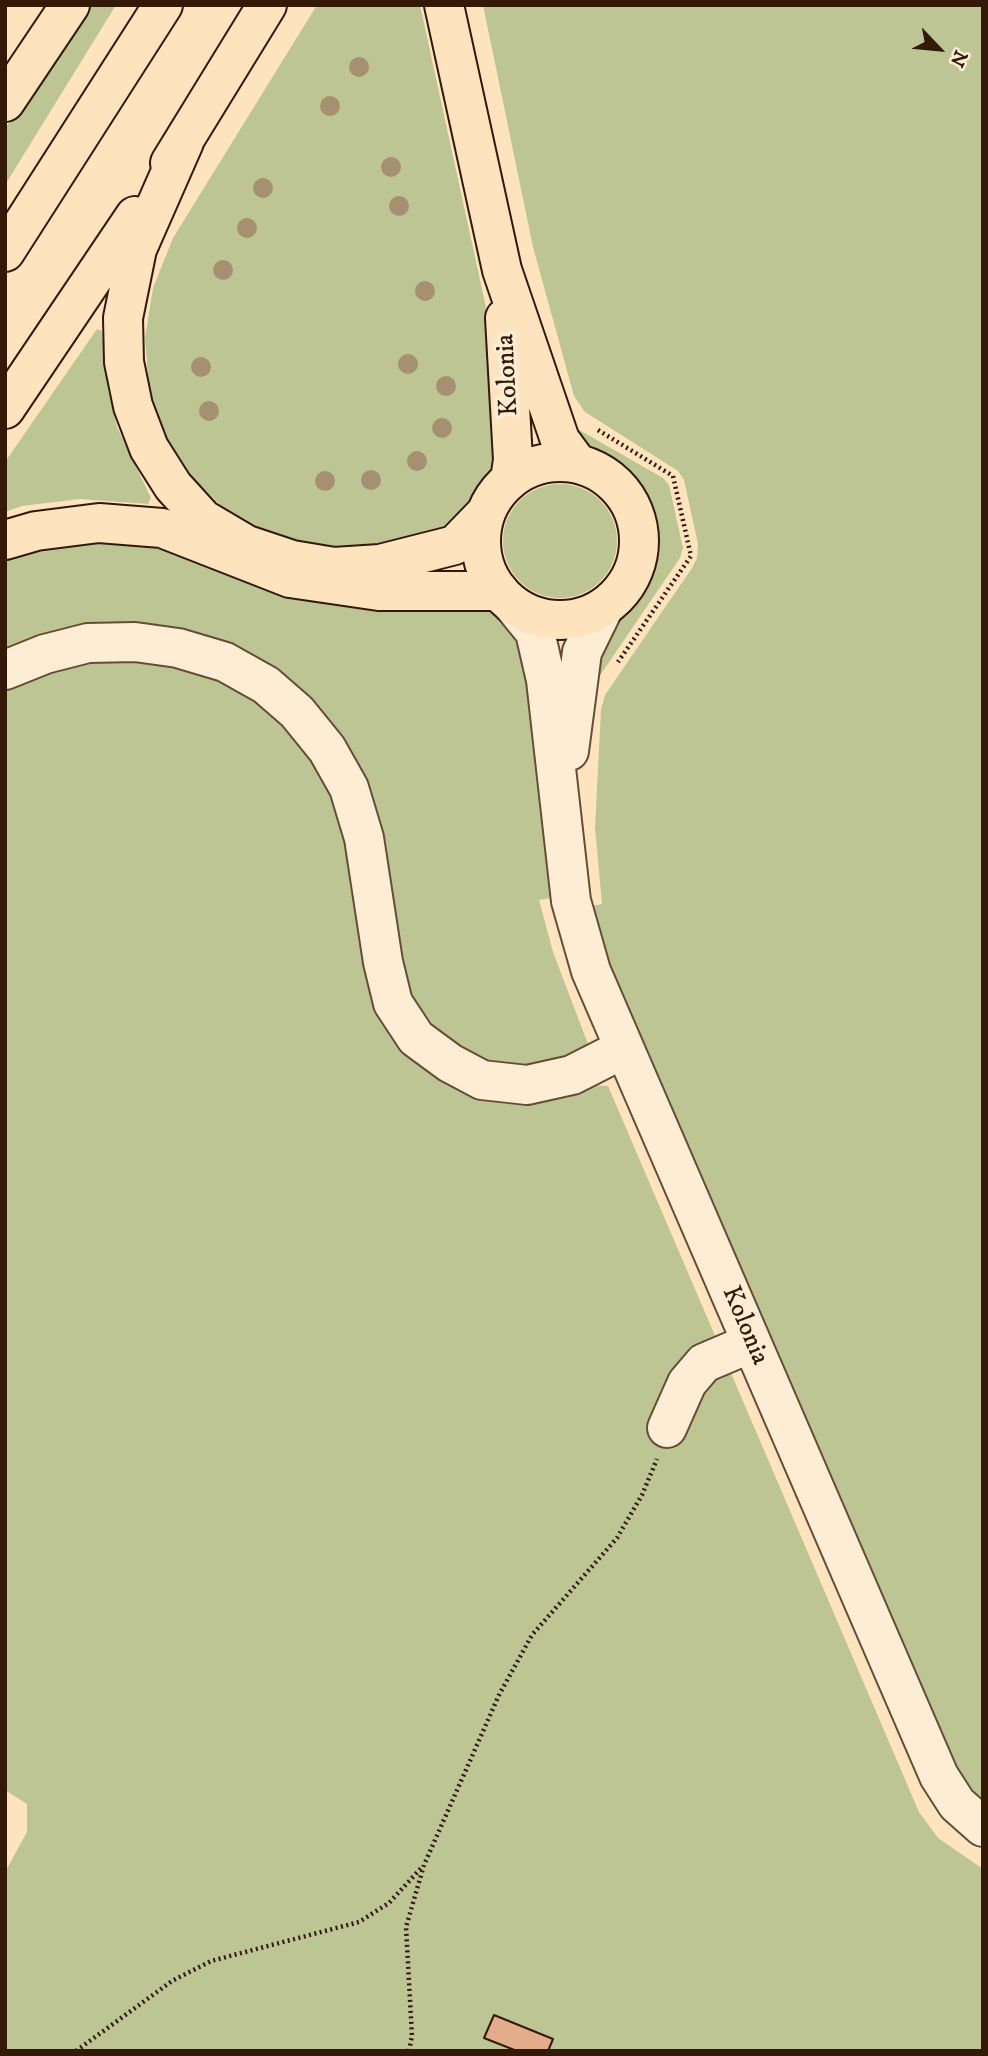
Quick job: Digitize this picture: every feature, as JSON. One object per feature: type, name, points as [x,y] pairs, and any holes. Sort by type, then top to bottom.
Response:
[{"type":"main road","points":[[5,102],[69,5]]},
{"type":"main road","points":[[5,252],[163,5]]},
{"type":"main road","points":[[5,409],[184,142],[267,5]]},
{"type":"main road","name":"Kolonia","points":[[444,5],[502,270],[560,440],[576,463]]},
{"type":"main road","points":[[5,540],[36,531],[99,523],[162,528],[290,578],[379,591],[506,598],[548,619],[568,620],[604,607],[623,589],[635,566],[639,539],[635,513],[621,490],[601,473],[576,463],[553,462],[530,467],[510,480],[495,496],[485,514],[455,545],[380,564],[334,567],[292,560],[247,545],[204,519],[173,486],[149,448],[133,406],[124,362],[123,317],[137,249],[184,142]]},
{"type":"main road","name":"Kolonia","points":[[502,270],[513,460],[510,480]]},
{"type":"main road","points":[[485,514],[482,554],[488,574],[506,598]]},
{"type":"street","name":"Kolonia","points":[[506,598],[535,632],[546,680],[562,802],[565,858],[579,933],[623,1049],[939,1776],[957,1804],[983,1828]]},
{"type":"street","name":"Kolonia","points":[[562,802],[582,652],[604,607]]},
{"type":"street","points":[[5,670],[45,654],[88,643],[135,642],[178,648],[225,662],[266,685],[297,712],[327,749],[349,788],[364,838],[383,962],[393,1003],[416,1038],[450,1063],[482,1080],[527,1085],[572,1075],[623,1049]]},
{"type":"street","points":[[667,1428],[687,1383],[704,1363],[751,1343]]},
{"type":"path","points":[[593,427],[673,476],[691,556],[616,666]]},
{"type":"path","points":[[409,2051],[412,2036],[406,1927],[424,1866],[499,1695],[532,1635],[617,1538],[642,1496],[667,1428]]},
{"type":"path","points":[[76,2051],[172,1982],[211,1961],[359,1922],[389,1903],[424,1866]]},
{"type":"green space","points":[[89,5],[116,5],[5,185],[5,129]]},
{"type":"green space","points":[[317,5],[420,5],[499,367],[501,459],[479,486],[463,515],[450,528],[386,546],[332,550],[296,545],[251,527],[221,506],[185,470],[164,434],[149,390],[145,338],[153,288],[173,238]]},
{"type":"green space","points":[[483,5],[983,5],[983,1803],[956,1768],[608,978],[585,907],[602,904],[595,828],[601,710],[605,695],[692,568],[697,558],[698,544],[684,480],[678,471],[585,412],[574,396],[533,247]]},
{"type":"green space","points":[[97,329],[102,331],[108,390],[117,427],[151,498],[148,504],[80,499],[22,506],[5,512],[5,462]]},
{"type":"green space","points":[[569,424],[663,478],[669,485],[683,548],[680,558],[588,693],[590,660],[643,590],[655,562],[657,544],[652,510],[635,480],[620,466],[587,446]]},
{"type":"green space","points":[[560,484],[582,488],[601,500],[613,519],[617,541],[613,563],[601,582],[582,594],[560,598],[538,594],[519,582],[507,563],[503,541],[507,519],[519,500],[538,488]]},
{"type":"green space","points":[[126,539],[487,605],[525,642],[557,897],[539,900],[553,952],[588,1044],[576,1056],[551,1063],[518,1066],[485,1062],[454,1047],[431,1027],[409,993],[383,851],[238,650],[5,655],[5,556],[36,545]]},
{"type":"green space","points":[[122,656],[177,662],[232,683],[274,710],[315,761],[338,806],[352,863],[364,969],[380,1017],[405,1052],[443,1081],[481,1099],[547,1101],[585,1085],[608,1086],[919,1812],[938,1838],[983,1869],[983,2051],[5,2051],[5,1872],[27,1832],[27,1804],[5,1790],[5,692],[61,665]]},
{"type":"building","points":[[494,2015],[553,2039],[548,2051],[517,2051],[484,2038]]}]
